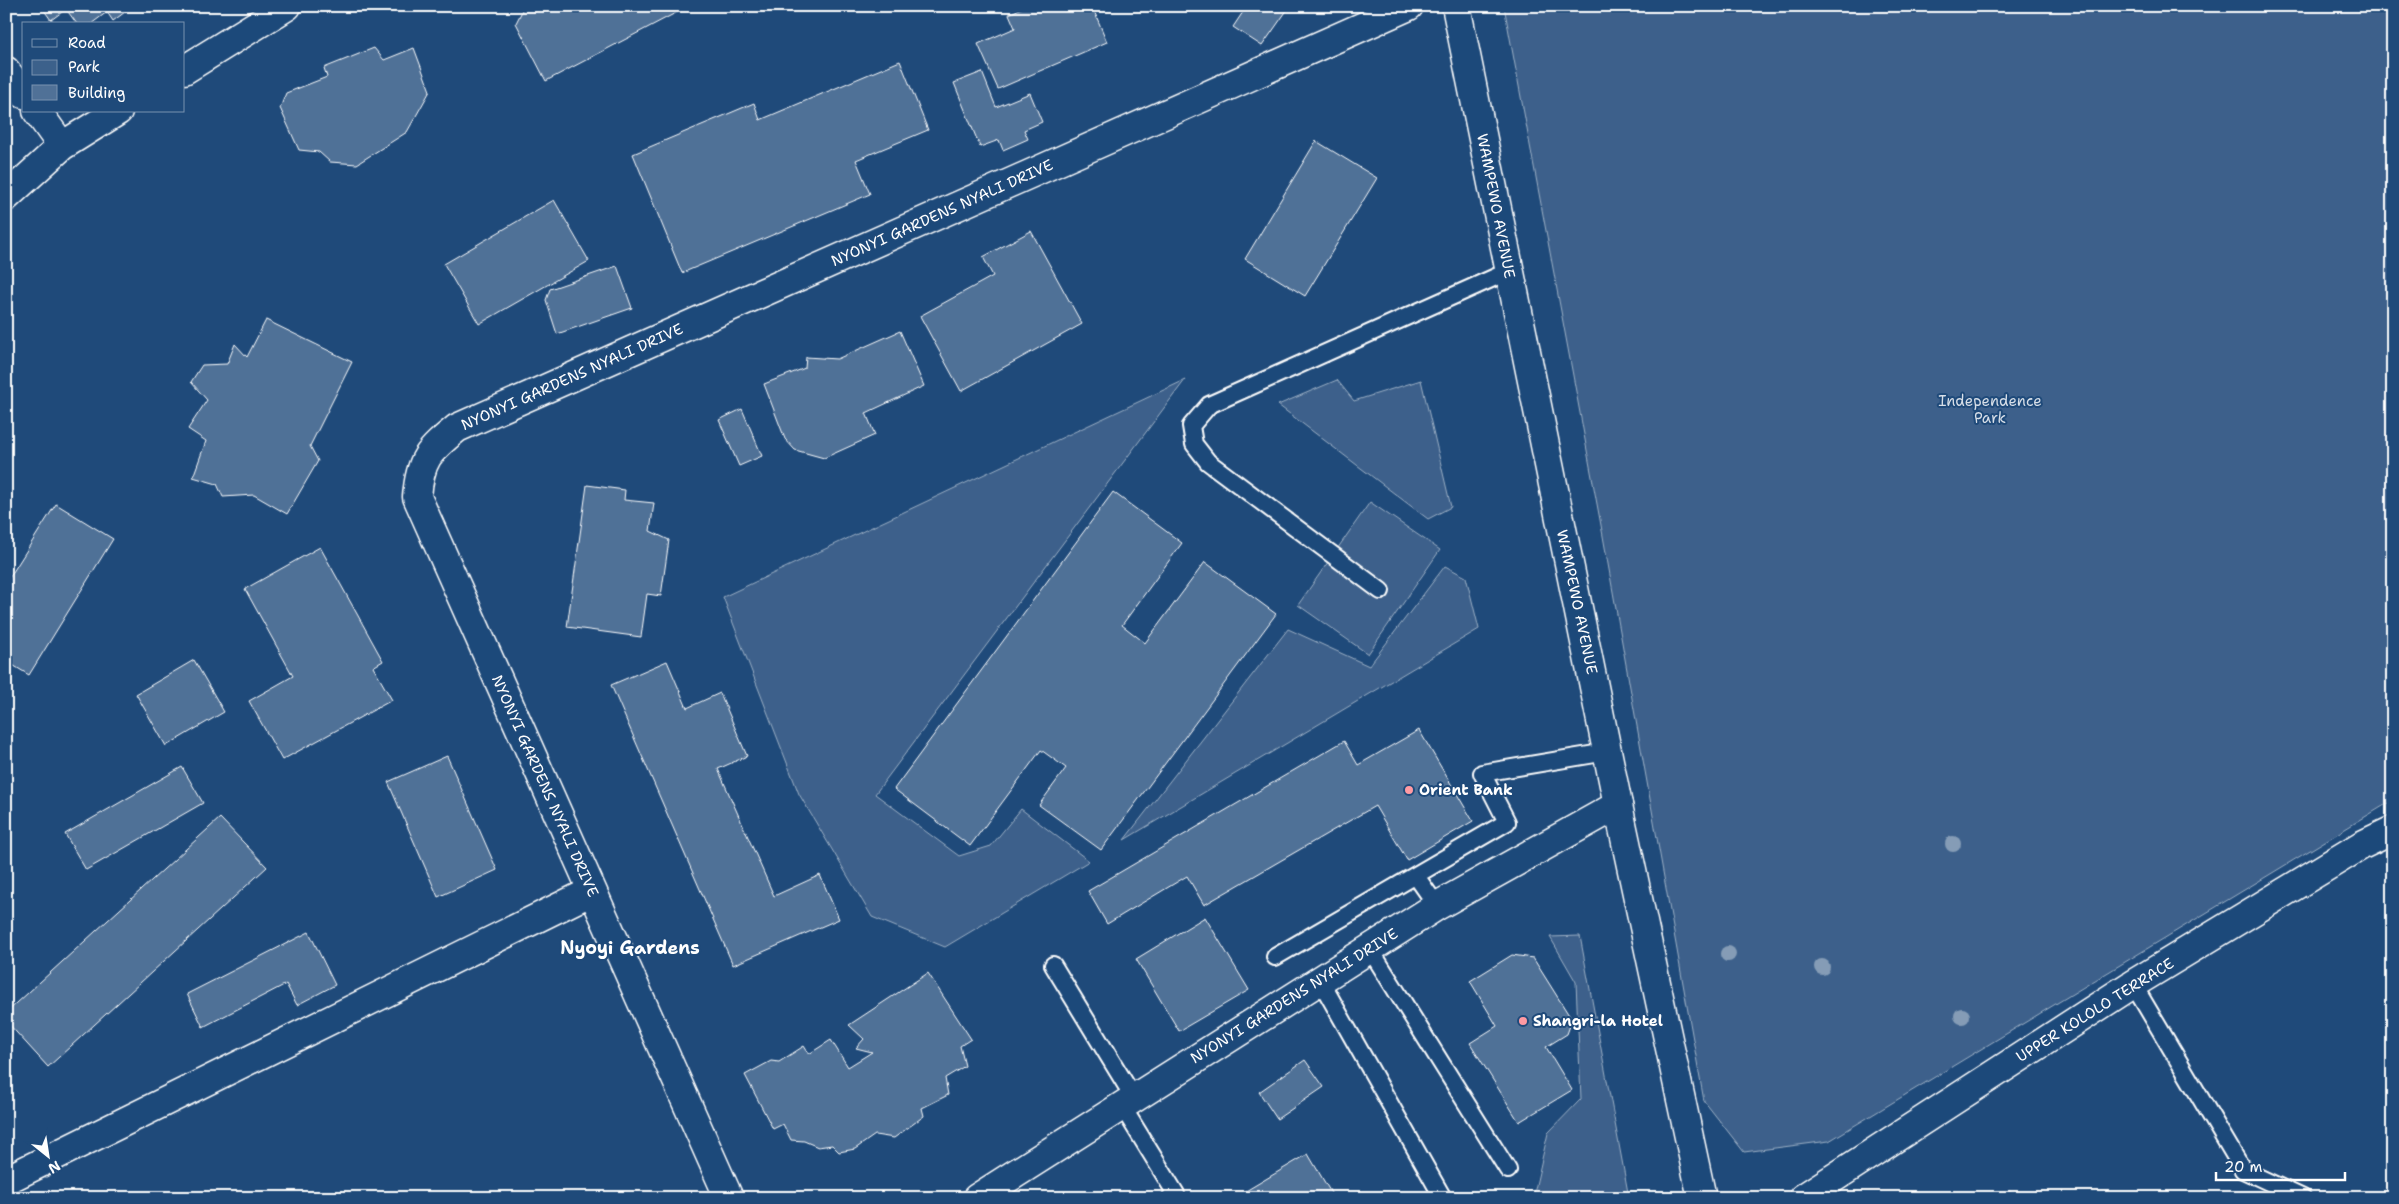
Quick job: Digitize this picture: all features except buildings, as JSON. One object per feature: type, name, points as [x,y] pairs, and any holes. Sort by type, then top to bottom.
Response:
[{"type":"street","points":[[185,69],[287,6]]},
{"type":"street","name":"NYONYI GARDENS NYALI DRIVE","points":[[729,1198],[417,497],[418,480],[430,451],[457,428],[1410,6]]},
{"type":"street","name":"WAMPEWO AVENUE","points":[[1456,6],[1607,752],[1702,1198]]},
{"type":"street","points":[[6,71],[22,91]]},
{"type":"street","points":[[37,112],[62,146]]},
{"type":"street","points":[[6,198],[62,146],[116,112]]},
{"type":"street","name":"NYONYI GARDENS NYALI DRIVE","points":[[977,1198],[1437,906],[1618,805]]},
{"type":"street","name":"UPPER KOLOLO TERRACE","points":[[1803,1198],[2133,984],[2362,846],[2393,830]]},
{"type":"street","points":[[6,1180],[592,891]]},
{"type":"lane","points":[[1381,591],[1208,462],[1194,444],[1191,426],[1209,405],[1509,271]]},
{"type":"lane","points":[[1275,957],[1507,822],[1482,773],[1607,752]]},
{"type":"lane","points":[[1416,876],[1437,906]]},
{"type":"lane","points":[[1370,949],[1508,1170]]},
{"type":"lane","points":[[1054,965],[1176,1194],[1170,1198]]},
{"type":"lane","points":[[1320,980],[1442,1198]]},
{"type":"lane","points":[[2133,984],[2243,1170],[2303,1198]]},
{"type":"green space","name":"Independence Park","points":[[1504,6],[2393,6],[2393,800],[1829,1141],[1744,1152],[1704,1101],[1603,536]]},
{"type":"green space","points":[[1185,380],[875,794],[959,856],[991,846],[1021,809],[1089,861],[945,947],[872,917],[799,794],[723,597]]},
{"type":"green space","points":[[1337,380],[1354,401],[1421,380],[1451,507],[1428,519],[1278,405]]},
{"type":"green space","points":[[1370,502],[1440,550],[1368,654],[1298,605]]},
{"type":"green space","points":[[1445,566],[1466,577],[1479,629],[1124,840],[1288,629],[1369,666]]},
{"type":"green space","points":[[1580,936],[1629,1198],[1533,1198],[1548,1133],[1581,1099],[1576,982],[1550,937]]},
{"type":"place","name":"Orient Bank","points":[[1409,790]]},
{"type":"place","name":"Shangri-la Hotel","points":[[1523,1021]]},
{"type":"district","name":"Nyoyi Gardens","points":[[630,948]]}]
